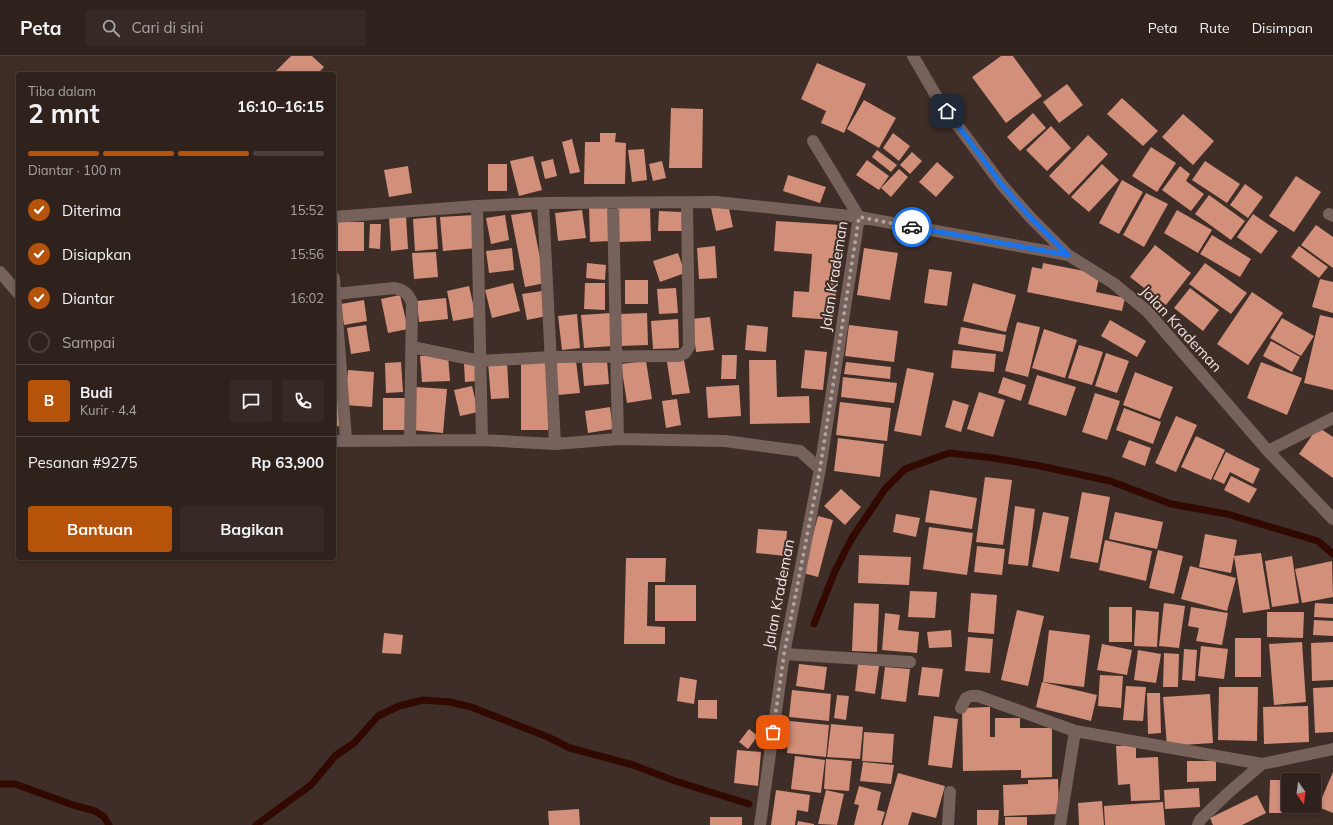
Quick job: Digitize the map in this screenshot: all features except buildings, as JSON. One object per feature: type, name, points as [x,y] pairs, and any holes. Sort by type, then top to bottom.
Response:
[{"type":"street","points":[[913,56],[938,99],[1002,185],[1030,217],[1068,255]]},
{"type":"street","points":[[813,141],[859,217]]},
{"type":"street","points":[[336,217],[477,206],[543,203],[687,202],[731,203],[859,217]]},
{"type":"street","points":[[412,347],[480,361],[551,357],[679,356],[689,347],[687,202]]},
{"type":"street","points":[[543,203],[555,444]]},
{"type":"street","points":[[613,203],[618,439]]},
{"type":"street","points":[[477,206],[482,440]]},
{"type":"street","name":"Jalan Krademan","points":[[760,825],[784,654],[820,469],[859,217],[1068,255],[1114,283],[1147,311],[1268,451],[1333,519]]},
{"type":"street","points":[[0,272],[16,291]]},
{"type":"street","points":[[336,294],[394,288],[403,290],[409,295],[412,303],[410,440]]},
{"type":"street","points":[[336,307],[346,440]]},
{"type":"street","points":[[1268,451],[1333,418]]},
{"type":"street","points":[[336,441],[482,440],[555,444],[618,439],[725,441],[800,451],[820,469]]},
{"type":"street","points":[[784,654],[910,662]]},
{"type":"street","points":[[961,708],[966,698],[978,696],[1075,731],[1262,764],[1333,749]]},
{"type":"street","points":[[1060,825],[1075,731]]},
{"type":"street","points":[[1198,825],[1228,792],[1262,764]]},
{"type":"street","points":[[948,825],[950,792]]},
{"type":"waterway","points":[[814,624],[835,571],[852,538],[885,489],[905,469],[949,453],[993,458],[1040,466],[1110,481],[1171,504],[1227,514],[1318,541],[1333,554]]},
{"type":"waterway","points":[[256,825],[311,785],[335,756],[354,743],[378,716],[399,706],[423,700],[450,702],[471,707],[548,737],[570,748],[633,765],[675,781],[749,804]]},
{"type":"waterway","points":[[0,784],[15,784],[73,805],[95,811],[104,817],[109,825]]},
{"type":"way so far","points":[[773,732],[784,654],[820,469],[859,217],[912,227]]},
{"type":"route","points":[[912,227],[1068,255],[1030,217],[1002,185],[947,111]]}]
